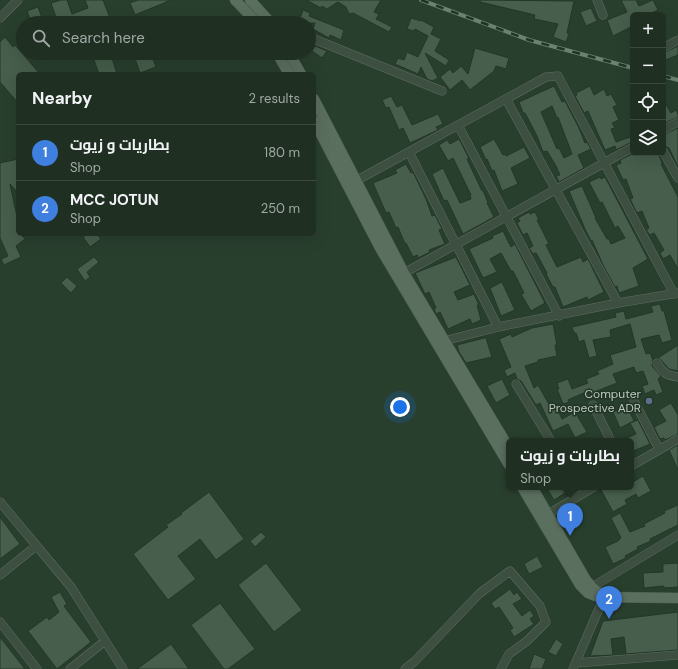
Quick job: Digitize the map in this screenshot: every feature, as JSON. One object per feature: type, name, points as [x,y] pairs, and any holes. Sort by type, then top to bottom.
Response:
[{"type":"main road","points":[[235,0],[250,16]]},
{"type":"main road","points":[[250,0],[265,16]]},
{"type":"main road","points":[[281,60],[288,72]]},
{"type":"main road","points":[[293,60],[300,72]]},
{"type":"main road","points":[[316,103],[380,248],[506,443]]},
{"type":"main road","points":[[316,124],[404,273],[506,460]]},
{"type":"main road","points":[[524,490],[544,516],[586,580],[604,597]]},
{"type":"main road","points":[[533,490],[544,516],[583,589],[593,596],[678,598]]},
{"type":"street","points":[[0,18],[18,0]]},
{"type":"street","points":[[597,0],[603,15]]},
{"type":"street","points":[[316,39],[442,91]]},
{"type":"street","points":[[666,46],[678,40]]},
{"type":"street","points":[[352,183],[546,77],[558,76],[676,293],[498,327],[441,342]]},
{"type":"street","points":[[506,99],[618,303]]},
{"type":"street","points":[[666,128],[678,122]]},
{"type":"street","points":[[458,125],[559,316]]},
{"type":"street","points":[[404,273],[630,149]]},
{"type":"street","points":[[409,152],[498,327]]},
{"type":"street","points":[[666,156],[678,178]]},
{"type":"street","points":[[657,363],[667,375],[678,377]]},
{"type":"street","points":[[516,384],[549,438]]},
{"type":"street","points":[[634,401],[659,449]]},
{"type":"street","points":[[593,405],[610,438]]},
{"type":"street","points":[[634,464],[678,439]]},
{"type":"street","points":[[544,516],[582,490]]},
{"type":"street","points":[[0,502],[71,588],[123,669]]},
{"type":"street","points":[[592,587],[678,535]]},
{"type":"street","points":[[0,575],[36,546]]},
{"type":"street","points":[[406,669],[480,593],[510,571],[540,606],[546,622],[527,641],[509,654],[501,669]]},
{"type":"street","points":[[604,597],[574,666],[678,655]]},
{"type":"street","points":[[0,622],[37,669]]},
{"type":"street","points":[[70,669],[105,641]]},
{"type":"building","points":[[67,0],[72,14],[88,8],[85,0],[103,0],[109,16],[56,16],[51,3]]},
{"type":"building","points":[[138,0],[171,0],[135,15],[130,3]]},
{"type":"building","points":[[306,0],[381,0],[374,12],[379,14],[376,19],[392,27],[389,32],[353,13],[349,14],[346,7],[338,2],[327,9],[322,6],[321,8]]},
{"type":"building","points":[[480,0],[574,1],[567,33],[569,34],[566,42],[553,37],[558,24],[534,19],[535,15],[480,2]]},
{"type":"building","points":[[621,0],[636,0],[639,6],[653,0],[658,10],[654,12],[630,12],[630,28],[613,36],[607,20],[627,12]]},
{"type":"building","points":[[38,7],[41,16],[29,16],[27,11]]},
{"type":"building","points":[[591,8],[597,21],[586,26],[580,12]]},
{"type":"building","points":[[303,10],[310,13],[309,16],[301,16]]},
{"type":"building","points":[[411,18],[421,20],[434,27],[431,34],[441,39],[435,51],[449,60],[446,66],[425,53],[438,78],[432,81],[427,79],[421,67],[418,74],[395,64],[398,58],[404,60],[407,52],[418,57],[428,36],[415,29],[414,31],[407,29]]},
{"type":"building","points":[[316,19],[344,30],[341,40],[330,35],[329,38],[316,31]]},
{"type":"building","points":[[5,37],[13,47],[15,45],[16,46],[16,60],[28,60],[38,72],[16,72],[16,101],[0,82],[0,42]]},
{"type":"building","points":[[316,46],[327,51],[322,58],[316,54]]},
{"type":"building","points":[[678,46],[678,55],[666,60],[666,52]]},
{"type":"building","points":[[475,48],[509,58],[506,69],[496,66],[494,71],[470,90],[462,80],[450,90],[440,77],[450,69],[453,73],[461,66],[468,74]]},
{"type":"building","points":[[94,60],[113,60],[116,72],[98,72]]},
{"type":"building","points":[[135,60],[154,60],[156,67],[140,72]]},
{"type":"building","points":[[554,86],[562,102],[565,101],[585,143],[587,142],[591,149],[578,155],[584,168],[559,182],[556,176],[560,175],[556,166],[547,151],[543,152],[537,136],[525,113],[523,113],[519,102]],"holes":[[[552,106],[557,118],[558,117],[572,154],[564,158],[559,148],[557,149],[541,112]]]},
{"type":"building","points":[[590,86],[594,95],[604,89],[607,96],[611,94],[617,105],[613,107],[619,120],[612,123],[615,128],[611,129],[616,142],[630,137],[630,143],[616,150],[615,146],[605,150],[588,111],[584,113],[575,96],[577,95],[576,93]]},
{"type":"building","points":[[391,96],[397,107],[402,105],[412,125],[438,114],[443,124],[436,127],[438,130],[410,143],[403,128],[399,130],[389,107],[386,108],[382,100]]},
{"type":"building","points":[[666,104],[671,113],[676,110],[678,117],[666,123]]},
{"type":"building","points":[[678,128],[678,167],[669,148],[666,146],[666,134]]},
{"type":"building","points":[[459,139],[469,158],[467,159],[482,191],[483,190],[487,203],[494,217],[463,234],[447,200],[444,201],[432,174],[443,168],[460,203],[471,199],[471,195],[453,158],[448,161],[439,145],[447,140],[450,144]]},
{"type":"building","points":[[494,139],[503,155],[505,154],[506,156],[524,147],[530,158],[511,168],[518,184],[502,191],[494,170],[492,171],[480,147]]},
{"type":"building","points":[[630,155],[659,156],[661,164],[678,197],[678,269],[670,255],[663,259],[660,253],[664,250],[654,233],[650,235],[646,230],[649,228],[642,211],[637,213],[630,199],[633,198],[626,179],[623,180],[616,165],[621,163],[620,160]]},
{"type":"building","points":[[16,159],[16,191],[10,184],[16,212],[16,236],[23,236],[25,239],[16,246],[21,257],[4,265],[1,259],[8,256],[0,238],[0,163]]},
{"type":"building","points":[[406,164],[411,173],[413,172],[426,199],[432,216],[435,215],[442,229],[439,230],[445,244],[429,250],[430,252],[418,258],[417,255],[413,257],[406,243],[405,244],[398,227],[396,228],[389,212],[386,213],[373,183],[397,173],[395,170]]},
{"type":"building","points":[[600,177],[601,179],[605,177],[648,259],[633,268],[639,286],[619,293],[617,286],[615,287],[585,229],[569,191],[582,186],[595,218],[611,244],[625,238],[618,226],[615,228],[602,202],[600,203],[589,182]]},
{"type":"building","points":[[529,212],[530,214],[535,212],[539,220],[537,220],[549,244],[546,245],[557,267],[581,257],[583,262],[588,259],[604,292],[588,300],[587,297],[563,307],[555,287],[553,287],[536,253],[533,254],[529,248],[533,246],[527,233],[523,235],[517,223],[520,221],[518,218]]},
{"type":"building","points":[[503,231],[511,247],[515,244],[545,303],[531,311],[521,294],[524,293],[513,271],[511,271],[501,253],[490,259],[497,272],[483,278],[469,249],[493,238],[492,236]]},
{"type":"building","points":[[99,236],[101,239],[90,247],[83,237]]},
{"type":"building","points":[[94,257],[99,262],[87,272],[90,277],[85,281],[77,269]]},
{"type":"building","points":[[456,257],[470,285],[454,292],[458,300],[474,294],[479,305],[477,305],[481,320],[472,324],[470,319],[448,329],[440,312],[436,314],[434,309],[436,308],[429,292],[425,294],[415,273]]},
{"type":"building","points":[[67,277],[77,286],[71,293],[61,283]]},
{"type":"building","points":[[502,282],[515,310],[501,316],[490,288]]},
{"type":"building","points":[[660,304],[662,311],[664,311],[672,340],[662,343],[659,335],[641,339],[646,354],[650,353],[653,360],[652,366],[661,376],[658,379],[663,392],[656,395],[654,390],[645,394],[642,386],[648,384],[643,371],[636,373],[634,367],[613,374],[617,383],[592,393],[591,390],[568,400],[569,402],[563,404],[557,389],[559,389],[557,383],[568,379],[572,389],[588,383],[586,379],[599,374],[597,371],[613,364],[610,355],[636,347],[630,324],[610,330],[611,337],[593,340],[597,356],[589,358],[584,340],[579,342],[572,327],[616,317],[615,313],[624,311],[626,319],[653,312],[651,306]]},
{"type":"building","points":[[553,324],[557,345],[555,345],[557,356],[538,360],[538,362],[525,366],[534,388],[538,385],[550,406],[555,404],[562,419],[575,412],[587,432],[575,438],[568,424],[553,431],[540,403],[536,405],[521,381],[517,379],[515,373],[507,377],[504,370],[511,367],[499,339],[511,334],[512,337],[532,328]]},
{"type":"building","points":[[486,338],[492,357],[466,363],[459,352],[457,345]]},
{"type":"building","points":[[678,345],[678,371],[669,369],[658,358]]},
{"type":"building","points":[[502,379],[510,395],[496,403],[487,386]]},
{"type":"building","points":[[671,403],[678,415],[678,434],[665,440],[664,438],[660,439],[654,427],[666,421],[659,410]]},
{"type":"building","points":[[627,406],[634,421],[620,428],[613,412]]},
{"type":"building","points":[[638,420],[650,444],[634,451],[634,438],[626,438],[636,434],[630,423]]},
{"type":"building","points":[[678,445],[678,470],[669,450]]},
{"type":"building","points":[[643,476],[651,491],[638,498],[636,494],[625,500],[627,504],[613,512],[601,490],[634,490],[634,481]]},
{"type":"building","points":[[548,490],[573,490],[567,495],[565,493],[554,500]]},
{"type":"building","points":[[209,492],[244,539],[216,560],[200,539],[178,556],[196,579],[168,600],[133,554],[168,527],[166,525]]},
{"type":"building","points":[[678,505],[678,525],[650,539],[651,541],[637,547],[638,549],[625,556],[626,558],[613,564],[605,547],[621,538],[611,518],[620,513],[630,532],[645,526],[644,524],[665,513],[664,511]]},
{"type":"building","points":[[0,517],[20,544],[0,559]]},
{"type":"building","points":[[261,532],[266,537],[255,547],[250,541]]},
{"type":"building","points":[[537,556],[543,567],[529,574],[524,564]]},
{"type":"building","points":[[266,563],[302,610],[274,632],[238,585]]},
{"type":"building","points":[[678,563],[678,587],[664,588],[664,586],[644,588],[643,573],[663,572],[663,564]]},
{"type":"building","points":[[510,589],[514,595],[517,592],[522,599],[513,604],[522,616],[530,610],[534,616],[530,619],[534,624],[514,637],[510,630],[513,628],[499,607],[495,609],[491,603]]},
{"type":"building","points":[[60,592],[67,604],[64,606],[91,642],[57,669],[28,631],[47,617],[49,620],[59,612],[51,597]]},
{"type":"building","points":[[220,603],[255,649],[228,669],[224,669],[191,625]]},
{"type":"building","points":[[678,612],[678,650],[626,654],[624,637],[611,639],[613,655],[590,656],[603,621]]},
{"type":"building","points":[[0,637],[25,669],[0,669]]},
{"type":"building","points":[[556,639],[563,644],[556,656],[548,652]]},
{"type":"building","points":[[171,644],[189,669],[137,669]]},
{"type":"building","points":[[534,654],[546,659],[542,669],[529,669]]},
{"type":"railway","points":[[421,0],[529,40],[630,67]]},
{"type":"railway","points":[[666,77],[678,80]]},
{"type":"place","name":"Computer Prospective ADR","points":[[649,401]]},
{"type":"place","name":"بطاريات و زيوت","points":[[570,536]]},
{"type":"place","name":"MCC JOTUN","points":[[609,619]]}]
